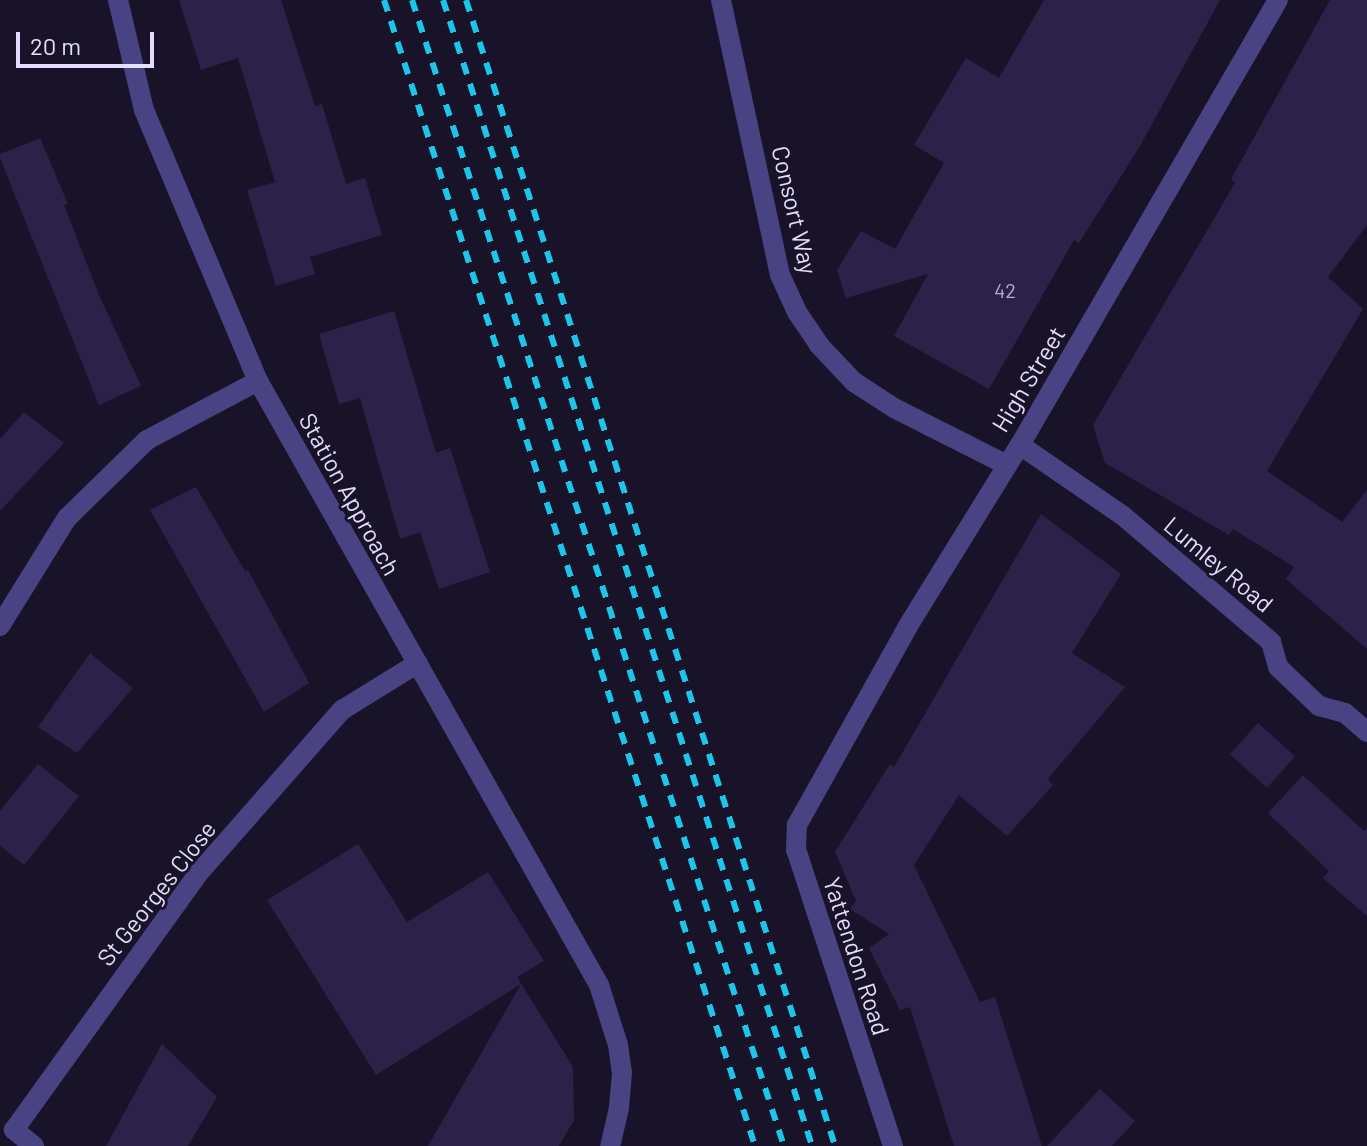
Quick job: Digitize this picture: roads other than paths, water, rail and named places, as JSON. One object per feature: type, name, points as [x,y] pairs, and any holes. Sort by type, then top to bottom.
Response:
[{"type":"street","name":"Station Approach","points":[[118,0],[144,110],[258,381],[342,536],[418,663],[599,985],[618,1045],[622,1073],[619,1108],[610,1146]]},
{"type":"street","name":"Consort Way","points":[[721,0],[780,275],[797,312],[819,345],[854,382],[894,408],[1007,465]]},
{"type":"street","name":"High Street","points":[[819,783],[1020,445],[1278,0]]},
{"type":"street","points":[[0,626],[67,518],[147,440],[258,381]]},
{"type":"street","name":"Lumley Road","points":[[1020,445],[1122,515],[1271,642],[1278,667],[1319,706],[1345,713],[1367,732]]},
{"type":"street","name":"St Georges Close","points":[[34,1146],[14,1130],[197,875],[342,710],[418,663]]},
{"type":"street","name":"Yattendon Road","points":[[819,783],[797,825],[796,850],[893,1146]]},
{"type":"railway","points":[[384,0],[755,1146]]},
{"type":"railway","points":[[412,0],[784,1146]]},
{"type":"railway","points":[[443,0],[812,1146]]},
{"type":"railway","points":[[466,0],[835,1146]]}]
